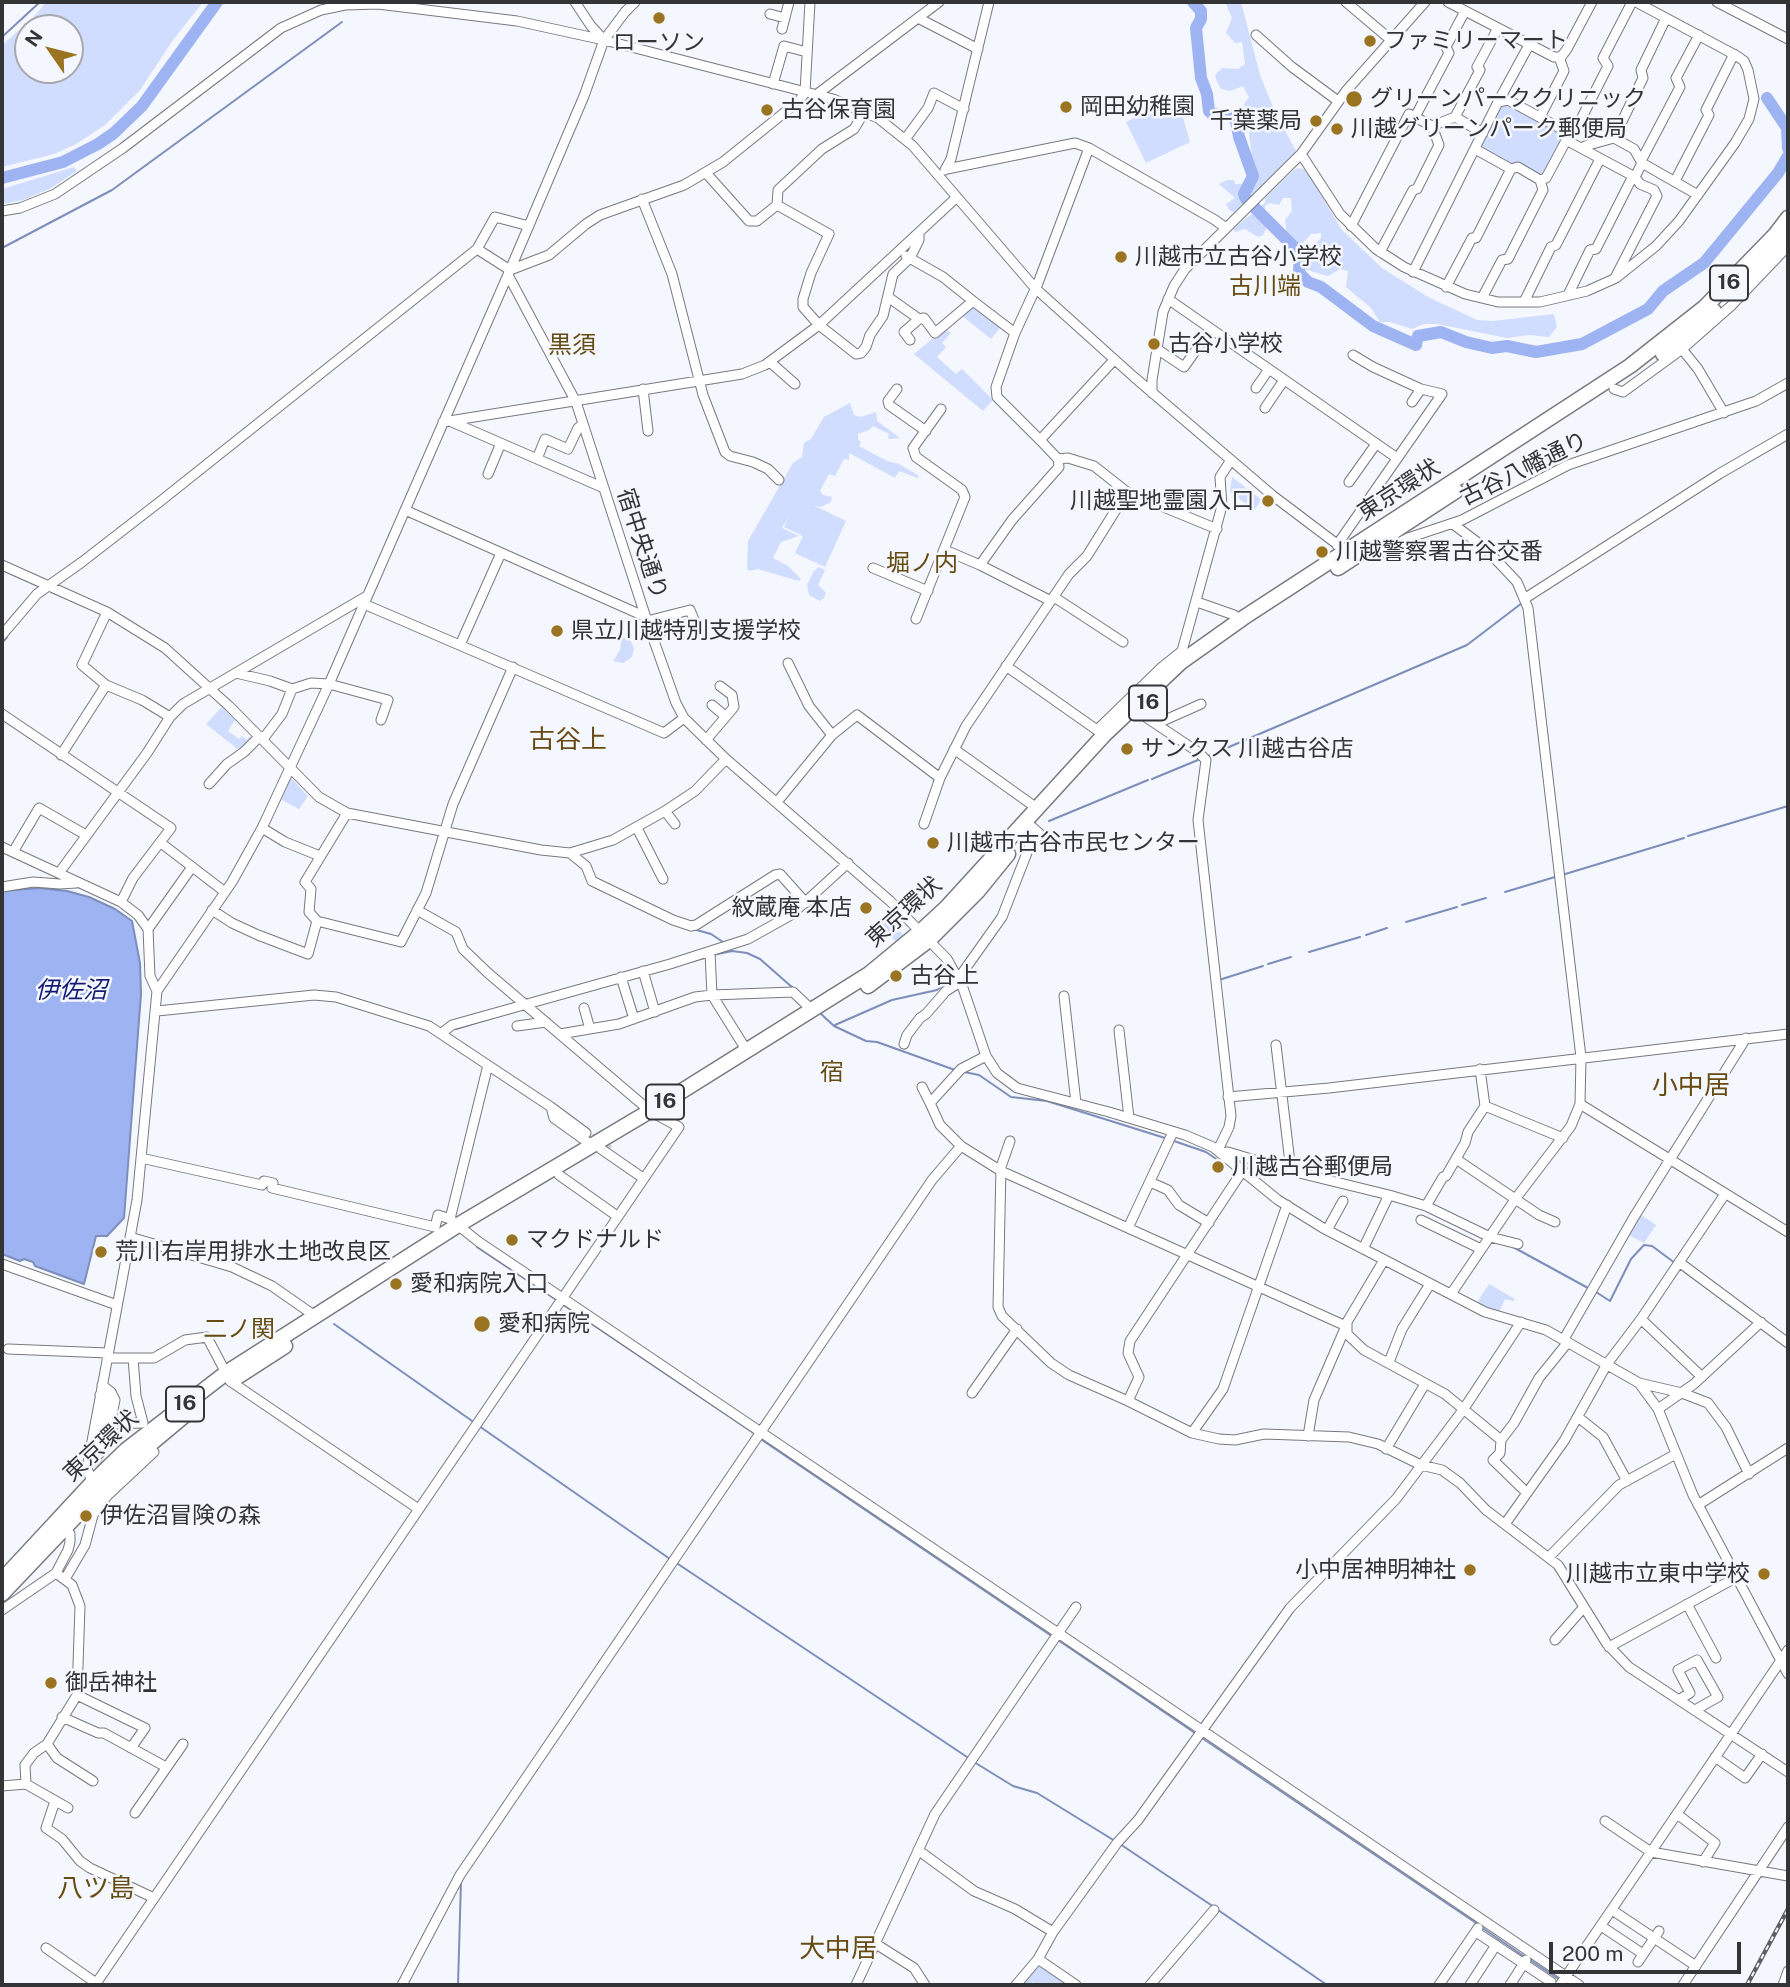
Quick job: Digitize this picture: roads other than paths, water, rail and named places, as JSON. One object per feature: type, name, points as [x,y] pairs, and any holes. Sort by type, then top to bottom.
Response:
[{"type":"highway","name":"東京環状","points":[[4,1582],[149,1431],[315,1316],[458,1225],[600,1146],[851,997],[894,968],[1038,809],[1100,732],[1181,657],[1597,390],[1672,346],[1788,218]]},
{"type":"highway","name":"東京環状","points":[[654,1113],[925,935],[978,891],[1032,827],[1187,668],[1346,551],[1424,513],[1495,464],[1614,390],[1720,305],[1788,234]]},
{"type":"highway","name":"東京環状","points":[[4,1582],[65,1527],[95,1488],[228,1377],[458,1225],[559,1175],[600,1146]]},
{"type":"street","points":[[575,2],[604,40]]},
{"type":"street","points":[[157,992],[225,892],[262,828],[447,422],[584,96],[604,40],[626,7],[635,2]]},
{"type":"street","points":[[782,29],[789,2]]},
{"type":"street","points":[[509,273],[549,255],[600,215],[684,185],[706,173],[800,100],[805,92],[810,2]]},
{"type":"street","points":[[816,95],[939,2]]},
{"type":"street","points":[[939,177],[947,169],[951,159],[989,2]]},
{"type":"street","points":[[1346,2],[1391,40]]},
{"type":"street","points":[[1152,393],[1163,312],[1185,269],[1301,155],[1338,101],[1426,2]]},
{"type":"street","points":[[1448,2],[1554,57],[1559,57],[1567,49],[1592,2]]},
{"type":"street","points":[[1301,155],[1351,226],[1380,252],[1413,272],[1446,287],[1498,302],[1540,302],[1587,291],[1616,278],[1656,246],[1721,166],[1749,119],[1754,99],[1744,61],[1634,2],[1603,58],[1608,66],[1576,129],[1566,136],[1546,178],[1540,180]]},
{"type":"street","points":[[1717,2],[1788,39]]},
{"type":"street","points":[[2,211],[20,208],[55,194],[123,148],[270,36],[302,16],[361,4],[423,9],[517,21],[604,40],[816,95],[865,111],[886,123],[906,138],[1035,288],[1114,360],[1272,495],[1346,551],[1397,458],[1442,394],[1373,367],[1353,355]]},
{"type":"street","points":[[1415,117],[1449,53],[1446,47],[1465,11]]},
{"type":"street","points":[[770,15],[785,18]]},
{"type":"street","points":[[918,18],[978,49]]},
{"type":"street","points":[[1614,138],[1643,78],[1641,70],[1666,18]]},
{"type":"street","points":[[1432,126],[1455,117],[1480,70],[1477,66],[1498,28]]},
{"type":"street","points":[[1256,35],[1292,67],[1338,101]]},
{"type":"street","points":[[1568,295],[1590,250],[1596,249],[1680,87],[1676,78],[1699,35]]},
{"type":"street","points":[[1413,272],[1497,102],[1529,45]]},
{"type":"street","points":[[773,84],[784,46],[807,52]]},
{"type":"street","points":[[1675,181],[1709,116],[1706,110],[1734,54]]},
{"type":"street","points":[[1540,117],[1564,71],[1559,57]]},
{"type":"street","points":[[906,138],[928,108],[934,93],[964,109]]},
{"type":"street","points":[[1497,102],[1508,100],[1540,117],[1583,149],[1634,176],[1640,184],[1654,190],[1657,196],[1616,278]]},
{"type":"street","points":[[706,173],[749,221],[757,221],[777,205],[778,190],[824,148],[853,129],[865,111]]},
{"type":"street","points":[[1351,226],[1409,114],[1432,126],[1439,145],[1380,252]]},
{"type":"street","points":[[1455,117],[1483,132]]},
{"type":"street","points":[[1583,149],[1585,146],[1614,138],[1634,149],[1642,162],[1698,195]]},
{"type":"street","points":[[947,169],[1075,143],[1089,148],[1215,220],[1226,229]]},
{"type":"street","points":[[980,565],[1012,520],[1059,467],[1058,459],[997,397],[996,387],[1089,148]]},
{"type":"street","points":[[1475,149],[1511,169],[1518,167],[1540,180],[1543,190],[1508,259],[1502,260],[1482,298]]},
{"type":"street","points":[[1524,302],[1600,159]]},
{"type":"street","points":[[1446,287],[1472,238],[1476,238],[1511,169]]},
{"type":"street","points":[[447,422],[742,374],[770,362],[820,325],[957,197]]},
{"type":"street","points":[[642,199],[672,274],[703,395],[725,452],[768,469],[779,480]]},
{"type":"street","points":[[777,205],[829,234],[811,273],[802,303],[804,311],[856,354],[861,353],[884,316],[892,274],[910,258],[919,240],[919,232]]},
{"type":"street","points":[[2,635],[27,602],[162,500],[477,249],[495,217],[529,226]]},
{"type":"street","points":[[1724,412],[1698,369],[1672,346],[1732,305],[1788,246]]},
{"type":"street","points":[[477,249],[509,273]]},
{"type":"street","points":[[900,250],[943,276],[1015,333]]},
{"type":"street","name":"宿中央通り","points":[[509,273],[576,402],[651,634],[684,718],[726,759],[848,863],[947,959],[959,980],[986,1056]]},
{"type":"street","points":[[888,297],[919,319],[923,318],[935,333],[973,301]]},
{"type":"street","points":[[1168,299],[1397,458]]},
{"type":"street","points":[[910,340],[904,332],[919,319]]},
{"type":"street","points":[[1157,349],[1184,367],[1211,329]]},
{"type":"street","points":[[1040,440],[1114,360]]},
{"type":"street","points":[[770,362],[795,384]]},
{"type":"street","points":[[1255,388],[1269,369]]},
{"type":"street","points":[[1265,408],[1284,380]]},
{"type":"street","name":"古谷八幡通り","points":[[1346,551],[1375,556],[1408,538],[1453,524],[1568,465],[1756,401],[1788,383]]},
{"type":"street","points":[[1412,402],[1421,388]]},
{"type":"street","points":[[643,389],[648,431]]},
{"type":"street","points":[[897,389],[888,401],[889,405],[926,431]]},
{"type":"street","points":[[916,619],[965,497],[962,490],[916,457],[913,448],[941,409]]},
{"type":"street","points":[[447,422],[604,488]]},
{"type":"street","points":[[537,458],[545,439],[568,449],[578,428],[583,424]]},
{"type":"street","points":[[1524,599],[1719,474],[1788,435]]},
{"type":"street","points":[[488,474],[502,443]]},
{"type":"street","points":[[1349,482],[1376,444]]},
{"type":"street","points":[[1058,459],[1068,458],[1094,466],[1127,492],[1217,529]]},
{"type":"street","points":[[1181,657],[1222,506],[1220,477],[1231,460]]},
{"type":"street","points":[[924,824],[940,778],[954,749],[1006,666],[1069,574],[1087,556],[1127,492]]},
{"type":"street","points":[[405,510],[646,619],[690,610],[695,622],[651,634]]},
{"type":"street","points":[[1424,513],[1424,524],[1436,530]]},
{"type":"street","points":[[1451,1294],[1516,1198],[1571,1126],[1580,1104],[1581,1057],[1528,608],[1517,582],[1485,548],[1453,524]]},
{"type":"street","points":[[945,550],[1052,599],[1123,642]]},
{"type":"street","points":[[460,645],[501,553]]},
{"type":"street","points":[[2,565],[107,612],[165,648],[319,797],[347,813],[541,850],[570,853],[613,840],[637,828],[695,791],[726,759]]},
{"type":"street","points":[[873,568],[928,591]]},
{"type":"street","points":[[366,600],[460,645],[663,733],[684,718]]},
{"type":"street","points":[[59,873],[170,717],[183,704],[366,600]]},
{"type":"street","points":[[1197,603],[1234,615],[1239,620]]},
{"type":"street","points":[[107,612],[82,665],[106,685],[142,700],[170,717]]},
{"type":"street","points":[[789,663],[809,706],[832,735]]},
{"type":"street","points":[[1006,666],[1100,732]]},
{"type":"street","points":[[347,813],[305,882],[311,889],[309,912],[317,921],[401,942],[426,893],[453,804],[513,667]]},
{"type":"street","points":[[236,673],[292,689],[311,683],[329,684],[388,701],[381,720]]},
{"type":"street","points":[[61,755],[106,685]]},
{"type":"street","points":[[706,740],[734,707],[732,695],[720,686]]},
{"type":"street","points":[[209,785],[227,764],[261,738],[282,715],[292,689]]},
{"type":"street","points":[[1156,724],[1201,704]]},
{"type":"street","points":[[712,705],[725,716]]},
{"type":"street","points":[[2,713],[171,828],[133,878],[121,902]]},
{"type":"street","points":[[777,802],[832,735],[857,715],[940,778]]},
{"type":"street","points":[[1140,716],[1156,724],[1206,760],[1198,820],[1231,1121],[1220,1152]]},
{"type":"street","points":[[1140,716],[1189,750],[1198,752]]},
{"type":"street","points":[[954,749],[1038,809]]},
{"type":"street","points":[[13,852],[37,808],[86,835]]},
{"type":"street","points":[[665,811],[674,824]]},
{"type":"street","points":[[904,1044],[907,1035],[920,1018],[959,980],[1002,917],[1030,845],[1040,834],[1032,827]]},
{"type":"street","points":[[262,828],[285,842],[320,856]]},
{"type":"street","points":[[637,828],[663,879]]},
{"type":"street","points":[[161,843],[225,892]]},
{"type":"street","points":[[2,847],[121,902],[138,915],[148,929],[150,976],[157,992],[157,1011],[130,1237],[87,1468],[95,1488]]},
{"type":"street","points":[[570,853],[586,866],[592,881],[691,926],[775,875],[780,874],[806,903]]},
{"type":"street","points":[[442,1033],[452,1025],[644,974],[748,939],[792,915],[848,863]]},
{"type":"street","points":[[148,929],[192,867]]},
{"type":"street","points":[[2,887],[33,883],[76,883]]},
{"type":"street","points":[[212,910],[258,935],[308,954],[317,921]]},
{"type":"street","points":[[46,1948],[95,1984],[679,1127],[654,1113],[546,1022],[463,949],[456,932],[417,910]]},
{"type":"street","points":[[710,952],[709,981],[712,995],[747,1051]]},
{"type":"street","points":[[644,974],[655,1012]]},
{"type":"street","points":[[622,980],[634,1019]]},
{"type":"street","points":[[560,1034],[634,1019],[695,997],[712,995],[793,992],[812,1010]]},
{"type":"street","points":[[157,1011],[314,995],[326,996],[429,1026],[551,1107],[554,1118],[645,1176]]},
{"type":"street","points":[[1064,996],[1076,1103]]},
{"type":"street","points":[[584,1007],[590,1030]]},
{"type":"street","points":[[517,1026],[546,1022]]},
{"type":"street","points":[[1119,1030],[1129,1118]]},
{"type":"street","points":[[1228,1097],[1788,1034]]},
{"type":"street","points":[[1527,1493],[1493,1461],[1500,1453],[1501,1440],[1566,1340],[1634,1217],[1746,1038]]},
{"type":"street","points":[[1276,1045],[1291,1171]]},
{"type":"street","points":[[930,1103],[961,1069],[986,1056],[997,1073],[1011,1085],[1173,1132],[1220,1152],[1287,1205],[1327,1230],[1430,1284],[1485,1312],[1546,1330],[1639,1383],[1682,1393],[1708,1403],[1716,1412],[1749,1474]]},
{"type":"street","points":[[458,1225],[488,1065]]},
{"type":"street","points":[[1426,1206],[1485,1106],[1480,1069]]},
{"type":"street","points":[[922,1087],[940,1125],[961,1146],[1001,1171],[1346,1326]]},
{"type":"street","points":[[1580,1104],[1788,1233]]},
{"type":"street","points":[[1485,1106],[1563,1138]]},
{"type":"street","points":[[1128,1228],[1173,1132]]},
{"type":"street","points":[[1010,1141],[1001,1171],[997,1301],[1002,1316],[1051,1363],[1069,1375],[1192,1433],[1235,1440],[1264,1434],[1349,1437],[1378,1444],[1421,1465],[1442,1470],[1460,1483],[1486,1510],[1558,1565],[1609,1647],[1629,1667],[1788,1772]]},
{"type":"street","points":[[402,1985],[460,1875],[932,1180],[961,1146]]},
{"type":"street","points":[[1220,1152],[1426,1206],[1490,1237],[1518,1244]]},
{"type":"street","points":[[141,1158],[262,1185],[264,1181],[273,1183],[272,1188],[435,1227],[438,1216],[458,1225],[1531,1953],[1563,1981],[1578,1985]]},
{"type":"street","points":[[1456,1159],[1539,1215],[1555,1222]]},
{"type":"street","points":[[1128,1401],[1139,1377],[1128,1353],[1128,1345],[1243,1171]]},
{"type":"street","points":[[559,1175],[617,1216]]},
{"type":"street","points":[[1150,1182],[1168,1190],[1179,1205],[1209,1223]]},
{"type":"street","points":[[1505,1524],[1564,1441],[1607,1364],[1641,1319],[1725,1194]]},
{"type":"street","points":[[1363,1249],[1389,1195]]},
{"type":"street","points":[[1327,1230],[1343,1201]]},
{"type":"street","points":[[1192,1433],[1223,1389],[1287,1205]]},
{"type":"street","points":[[1421,1220],[1481,1249]]},
{"type":"street","points":[[130,1237],[232,1267],[272,1286],[315,1316]]},
{"type":"street","points":[[1308,1436],[1314,1400],[1346,1326],[1384,1260]]},
{"type":"street","points":[[1679,1262],[1788,1343]]},
{"type":"street","points":[[2,1264],[117,1305]]},
{"type":"street","points":[[1389,1362],[1402,1329],[1430,1284]]},
{"type":"street","points":[[1641,1319],[1702,1377]]},
{"type":"street","points":[[1016,1985],[1038,1959],[1053,1933],[1117,1843],[1138,1820],[1290,1608],[1396,1499],[1464,1410],[1521,1322]]},
{"type":"street","points":[[1657,1409],[1702,1377],[1761,1322]]},
{"type":"street","points":[[1346,1326],[1348,1334],[1358,1345],[1445,1394],[1501,1440]]},
{"type":"street","points":[[972,1393],[1017,1329]]},
{"type":"street","points":[[8,1349],[154,1358],[185,1340],[207,1336],[228,1377],[417,1508]]},
{"type":"street","points":[[101,1390],[111,1392],[115,1400],[110,1424],[142,1423],[136,1396],[133,1358]]},
{"type":"street","points":[[1639,1383],[1657,1409],[1698,1505],[1785,1658],[1788,1674]]},
{"type":"street","points":[[1386,1449],[1425,1384]]},
{"type":"street","points":[[99,1454],[108,1400],[101,1390]]},
{"type":"street","points":[[1578,1417],[1603,1437],[1627,1481]]},
{"type":"street","points":[[2,1610],[23,1595],[60,1576],[85,1545],[93,1515],[107,1496],[154,1452],[147,1447]]},
{"type":"street","points":[[1698,1505],[1788,1448]]},
{"type":"street","points":[[1549,1557],[1619,1485],[1676,1454]]},
{"type":"street","points":[[60,1576],[75,1553],[86,1520]]},
{"type":"street","points":[[60,1576],[71,1534],[65,1527]]},
{"type":"street","points":[[26,1784],[25,1765],[47,1744],[77,1695],[80,1606],[76,1592],[60,1576]]},
{"type":"street","points":[[1609,1647],[1737,1577]]},
{"type":"street","points":[[4,1582],[23,1595]]},
{"type":"street","points":[[1687,1604],[1716,1658]]},
{"type":"street","points":[[856,1985],[943,1801],[1076,1607]]},
{"type":"street","points":[[1555,1640],[1584,1607]]},
{"type":"street","points":[[1563,1981],[1729,1733],[1785,1658],[1788,1650]]},
{"type":"street","points":[[1680,1699],[1690,1693],[1678,1670],[1697,1660],[1718,1697],[1696,1710]]},
{"type":"street","points":[[77,1695],[145,1728],[131,1748]]},
{"type":"street","points":[[62,1717],[98,1733],[104,1733],[166,1767]]},
{"type":"street","points":[[47,1744],[57,1758],[93,1781]]},
{"type":"street","points":[[135,1813],[183,1744]]},
{"type":"street","points":[[1715,1757],[1745,1778],[1762,1754]]},
{"type":"street","points":[[2,1786],[26,1784],[68,1808]]},
{"type":"street","points":[[55,1801],[46,1828],[62,1839],[80,1861],[90,1868],[154,1898]]},
{"type":"street","points":[[1677,1814],[1716,1843],[1703,1862]]},
{"type":"street","points":[[1605,1821],[1651,1852],[1788,1876]]},
{"type":"street","points":[[1683,1985],[1788,1827]]},
{"type":"street","points":[[918,1850],[974,1891],[1015,1909],[1053,1933]]},
{"type":"street","points":[[1150,1985],[1214,1910]]},
{"type":"street","points":[[1612,1910],[1656,1935],[1696,1966]]},
{"type":"street","points":[[1439,1985],[1483,1921]]},
{"type":"street","points":[[1601,1926],[1641,1958],[1656,1935]]},
{"type":"street","points":[[1476,1932],[1551,1982],[1549,1985]]},
{"type":"street","points":[[876,1944],[914,1968],[925,1985]]},
{"type":"street","points":[[1470,1985],[1496,1945]]},
{"type":"street","points":[[1510,1985],[1531,1953]]},
{"type":"street","points":[[1038,1959],[1076,1985]]},
{"type":"street","points":[[1778,1967],[1788,1971],[1783,1985]]},
{"type":"water","name":"伊佐沼","points":[[39,888],[89,897],[115,909],[132,921],[140,963],[141,994],[124,1218],[107,1236],[96,1236],[84,1284],[35,1266],[33,1262],[24,1259],[20,1261],[2,1254],[2,891]]},
{"type":"waterway","points":[[2,37],[40,2]]},
{"type":"waterway","points":[[2,178],[63,162],[114,133],[142,106],[217,2]]},
{"type":"waterway","points":[[1193,2],[1201,11],[1201,19],[1196,28],[1201,78],[1209,111],[1212,114],[1232,116],[1236,121],[1253,176],[1244,194],[1246,199],[1300,253],[1299,273],[1308,282],[1321,287],[1373,326],[1416,345],[1418,336],[1441,332],[1492,348],[1507,346],[1536,352],[1582,344],[1648,309],[1663,291],[1704,263],[1778,173],[1788,156]]},
{"type":"waterway","points":[[2,248],[112,190],[342,22]]},
{"type":"waterway","points":[[1767,98],[1787,128],[1788,148]]},
{"type":"waterway","points":[[1208,756],[1467,645],[1522,603]]},
{"type":"waterway","points":[[2,643],[7,637]]},
{"type":"waterway","points":[[1152,779],[1198,760]]},
{"type":"waterway","points":[[1049,821],[1148,780]]},
{"type":"waterway","points":[[1688,836],[1788,806]]},
{"type":"waterway","points":[[1562,875],[1684,838]]},
{"type":"waterway","points":[[1505,892],[1555,877]]},
{"type":"waterway","points":[[1462,905],[1486,898]]},
{"type":"waterway","points":[[1406,922],[1457,907]]},
{"type":"waterway","points":[[1366,935],[1387,928]]},
{"type":"waterway","points":[[693,929],[711,934],[723,942]]},
{"type":"waterway","points":[[1309,952],[1360,937]]},
{"type":"waterway","points":[[713,955],[732,951],[747,953],[760,959],[793,988]]},
{"type":"waterway","points":[[686,963],[708,957]]},
{"type":"waterway","points":[[1268,964],[1291,957]]},
{"type":"waterway","points":[[1219,980],[1263,966]]},
{"type":"waterway","points":[[835,1025],[892,1000],[937,990],[953,979]]},
{"type":"waterway","points":[[820,1013],[834,1026],[866,1041],[877,1042],[955,1070]]},
{"type":"waterway","points":[[456,1029],[499,1016]]},
{"type":"waterway","points":[[964,1072],[979,1075],[1011,1097],[1047,1101],[1165,1138]]},
{"type":"waterway","points":[[1174,1141],[1206,1152],[1222,1163],[1226,1161]]},
{"type":"waterway","points":[[1234,1159],[1279,1172]]},
{"type":"waterway","points":[[1596,1292],[1610,1301],[1631,1259],[1644,1245],[1652,1246],[1675,1263]]},
{"type":"waterway","points":[[477,1247],[558,1301]]},
{"type":"waterway","points":[[1513,1247],[1588,1288]]},
{"type":"waterway","points":[[1685,1272],[1714,1293]]},
{"type":"waterway","points":[[562,1304],[755,1434]]},
{"type":"waterway","points":[[334,1324],[475,1423]]},
{"type":"waterway","points":[[479,1426],[670,1559]]},
{"type":"waterway","points":[[762,1440],[1053,1637]]},
{"type":"waterway","points":[[678,1564],[970,1759]]},
{"type":"waterway","points":[[1058,1640],[1195,1733]]},
{"type":"waterway","points":[[1202,1738],[1476,1923]]},
{"type":"waterway","points":[[974,1762],[1013,1786],[1037,1793],[1115,1841]]},
{"type":"waterway","points":[[1120,1844],[1214,1907]]},
{"type":"waterway","points":[[458,1985],[461,1881]]},
{"type":"waterway","points":[[1218,1910],[1327,1985]]},
{"type":"waterway","points":[[1481,1927],[1525,1957]]},
{"type":"waterway","points":[[1530,1960],[1560,1980]]},
{"type":"tunnel","points":[[591,1137],[613,1152]]},
{"type":"tunnel","points":[[94,1480],[99,1454]]},
{"type":"tunnel","points":[[86,1520],[89,1504]]},
{"type":"railway","points":[[1747,1985],[1788,1909]]},
{"type":"place","name":"ローソン","points":[[659,18]]},
{"type":"place","name":"ファミリーマート","points":[[1370,41]]},
{"type":"place","name":"グリーンパーククリニック","points":[[1354,99]]},
{"type":"place","name":"岡田幼稚園","points":[[1066,107]]},
{"type":"place","name":"古谷保育園","points":[[767,110]]},
{"type":"place","name":"千葉薬局","points":[[1316,121]]},
{"type":"place","name":"川越グリーンパーク郵便局","points":[[1337,129]]},
{"type":"place","name":"川越市立古谷小学校","points":[[1121,257]]},
{"type":"place","name":"古谷小学校","points":[[1154,344]]},
{"type":"place","name":"川越聖地霊園入口","points":[[1268,501]]},
{"type":"place","name":"川越警察署古谷交番","points":[[1322,552]]},
{"type":"place","name":"県立川越特別支援学校","points":[[557,631]]},
{"type":"place","name":"サンクス 川越古谷店","points":[[1127,749]]},
{"type":"place","name":"川越市古谷市民センター","points":[[933,843]]},
{"type":"place","name":"紋蔵庵 本店","points":[[866,908]]},
{"type":"place","name":"古谷上","points":[[896,976]]},
{"type":"place","name":"川越古谷郵便局","points":[[1218,1167]]},
{"type":"place","name":"マクドナルド","points":[[512,1240]]},
{"type":"place","name":"荒川右岸用排水土地改良区","points":[[101,1252]]},
{"type":"place","name":"愛和病院入口","points":[[396,1284]]},
{"type":"place","name":"愛和病院","points":[[482,1324]]},
{"type":"place","name":"伊佐沼冒険の森","points":[[86,1516]]},
{"type":"place","name":"小中居神明神社","points":[[1470,1570]]},
{"type":"place","name":"川越市立東中学校","points":[[1764,1574]]},
{"type":"place","name":"御岳神社","points":[[51,1683]]},
{"type":"district","name":"古川端","points":[[1265,287]]},
{"type":"district","name":"黒須","points":[[572,346]]},
{"type":"district","name":"堀ノ内","points":[[922,564]]},
{"type":"district","name":"古谷上","points":[[568,740]]},
{"type":"district","name":"宿","points":[[832,1073]]},
{"type":"district","name":"小中居","points":[[1691,1086]]},
{"type":"district","name":"二ノ関","points":[[239,1330]]},
{"type":"district","name":"八ツ島","points":[[96,1889]]},
{"type":"district","name":"大中居","points":[[838,1949]]}]
